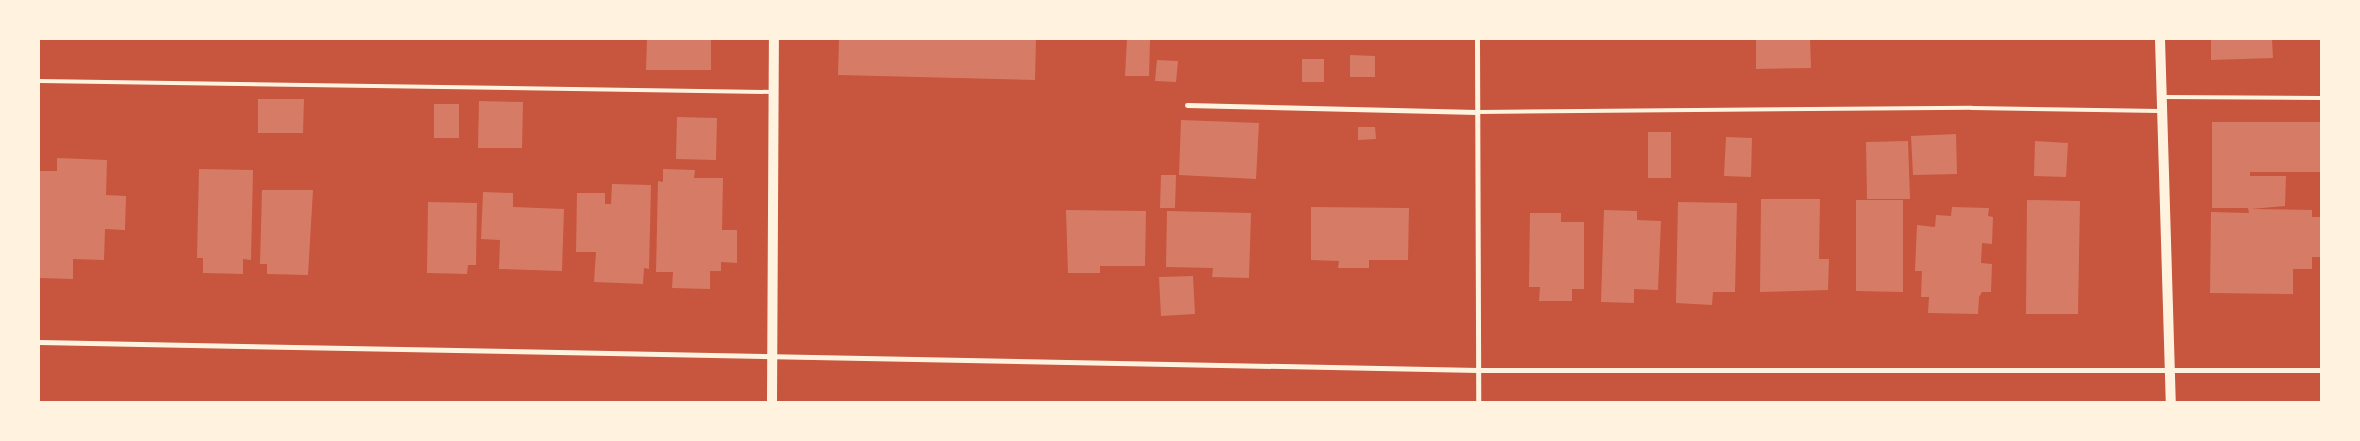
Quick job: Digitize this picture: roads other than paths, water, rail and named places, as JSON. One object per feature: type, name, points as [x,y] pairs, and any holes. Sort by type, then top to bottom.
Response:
[{"type":"main road","points":[[772,402],[774,39]]},
{"type":"main road","points":[[2160,39],[2172,402]]},
{"type":"street","points":[[1478,39],[1478,402]]},
{"type":"street","points":[[1187,105],[1478,112]]},
{"type":"street","points":[[39,342],[773,359],[1478,370],[2171,372],[2321,370]]},
{"type":"lane","points":[[39,81],[775,92]]},
{"type":"lane","points":[[2162,97],[2321,98]]},
{"type":"lane","points":[[1478,112],[1972,108],[2162,111]]}]
